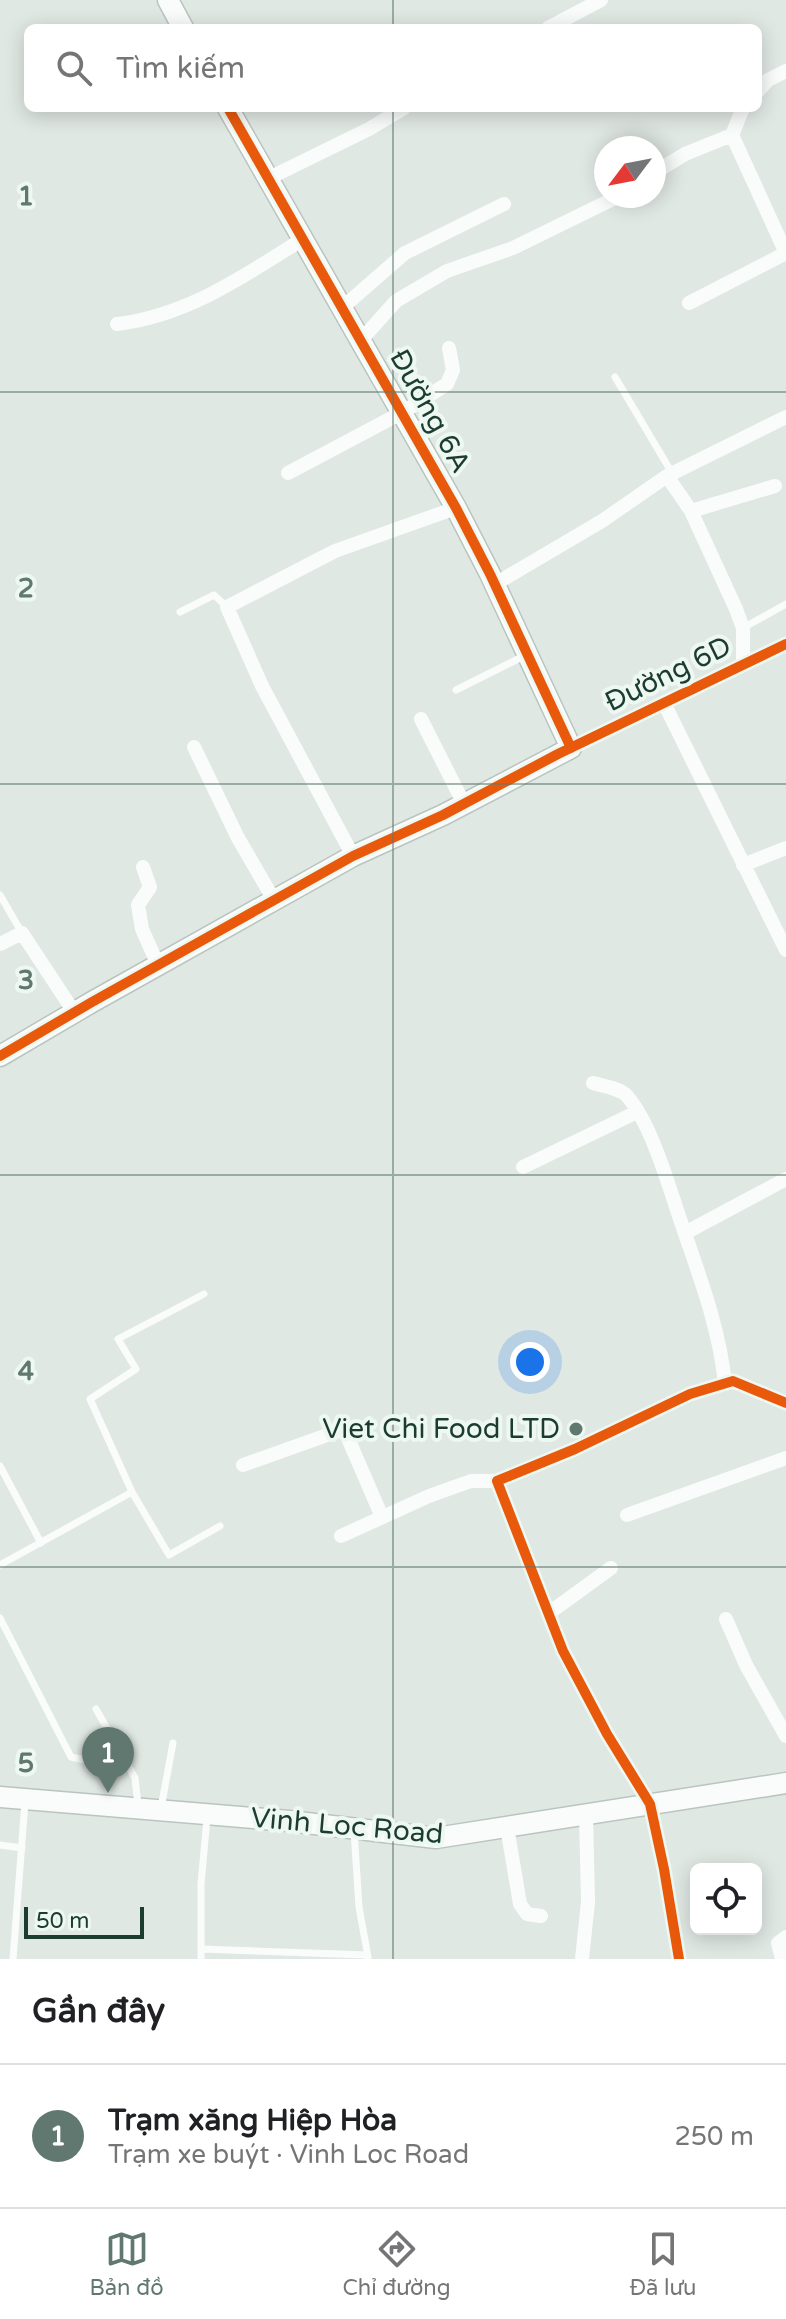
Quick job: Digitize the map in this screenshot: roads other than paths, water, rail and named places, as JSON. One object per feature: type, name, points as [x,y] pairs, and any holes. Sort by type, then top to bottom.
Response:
[{"type":"street","points":[[168,0],[181,24]]},
{"type":"street","points":[[556,24],[601,0]]},
{"type":"street","points":[[762,87],[786,71]]},
{"type":"street","name":"Đường 6A","points":[[230,112],[456,508],[571,748]]},
{"type":"street","points":[[267,179],[397,112]]},
{"type":"street","points":[[666,166],[685,154],[732,135],[741,112]]},
{"type":"street","points":[[689,303],[786,253],[732,135]]},
{"type":"street","points":[[343,307],[405,253],[504,204]]},
{"type":"street","points":[[362,339],[396,301],[447,271],[513,248],[598,208]]},
{"type":"street","points":[[117,324],[146,321],[196,303],[303,239]]},
{"type":"street","points":[[288,473],[403,412],[447,384],[453,370],[449,348]]},
{"type":"street","points":[[495,584],[602,521],[670,474],[786,417]]},
{"type":"street","points":[[670,474],[691,511],[743,628],[743,664]]},
{"type":"street","points":[[691,511],[775,486]]},
{"type":"street","points":[[353,856],[262,686],[227,607],[335,551],[456,508]]},
{"type":"street","name":"Đường 6D","points":[[571,748],[786,644]]},
{"type":"street","points":[[664,703],[786,950]]},
{"type":"street","points":[[421,719],[464,804]]},
{"type":"street","points":[[194,747],[238,838],[274,900]]},
{"type":"street","points":[[0,1056],[353,856],[464,804],[571,748]]},
{"type":"street","points":[[743,865],[786,848]]},
{"type":"street","points":[[143,867],[150,887],[138,905],[142,929],[158,965]]},
{"type":"street","points":[[0,944],[22,933],[74,1012]]},
{"type":"street","points":[[593,1083],[625,1093],[662,1165],[714,1323],[725,1384]]},
{"type":"street","points":[[523,1167],[637,1112]]},
{"type":"street","points":[[685,1233],[786,1179]]},
{"type":"street","points":[[341,1536],[471,1481],[497,1481],[575,1449],[690,1394],[733,1381],[786,1403]]},
{"type":"street","points":[[243,1465],[344,1429],[382,1517]]},
{"type":"street","points":[[627,1515],[786,1458]]},
{"type":"street","points":[[497,1481],[563,1651],[607,1734],[650,1804],[679,1959]]},
{"type":"street","points":[[549,1613],[611,1568]]},
{"type":"street","points":[[726,1619],[746,1665],[786,1736]]},
{"type":"street","name":"Vinh Loc Road","points":[[0,1797],[138,1807],[436,1838],[786,1783]]},
{"type":"street","points":[[582,1959],[588,1902],[586,1814]]},
{"type":"street","points":[[507,1827],[520,1904],[527,1914],[541,1916]]},
{"type":"street","points":[[782,1959],[778,1943],[786,1937]]},
{"type":"lane","points":[[615,377],[670,474]]},
{"type":"lane","points":[[180,612],[214,595],[227,607]]},
{"type":"lane","points":[[743,628],[786,604]]},
{"type":"lane","points":[[456,690],[528,654]]},
{"type":"lane","points":[[0,895],[22,933]]},
{"type":"lane","points":[[204,1294],[118,1339],[136,1369],[90,1399],[132,1492],[169,1555],[220,1526]]},
{"type":"lane","points":[[0,1466],[41,1543]]},
{"type":"lane","points":[[0,1565],[132,1492]]},
{"type":"lane","points":[[0,1618],[71,1757],[85,1760],[114,1744]]},
{"type":"lane","points":[[96,1709],[135,1778],[138,1807]]},
{"type":"lane","points":[[160,1810],[173,1743]]},
{"type":"lane","points":[[13,1959],[25,1800]]},
{"type":"lane","points":[[201,1959],[201,1884],[207,1815]]},
{"type":"lane","points":[[202,1949],[368,1957],[359,1907],[354,1828]]},
{"type":"lane","points":[[0,1845],[22,1848]]},
{"type":"place","name":"Viet Chi Food LTD","points":[[576,1429]]},
{"type":"place","name":"Trạm xăng Hiệp Hòa","points":[[108,1793]]}]
